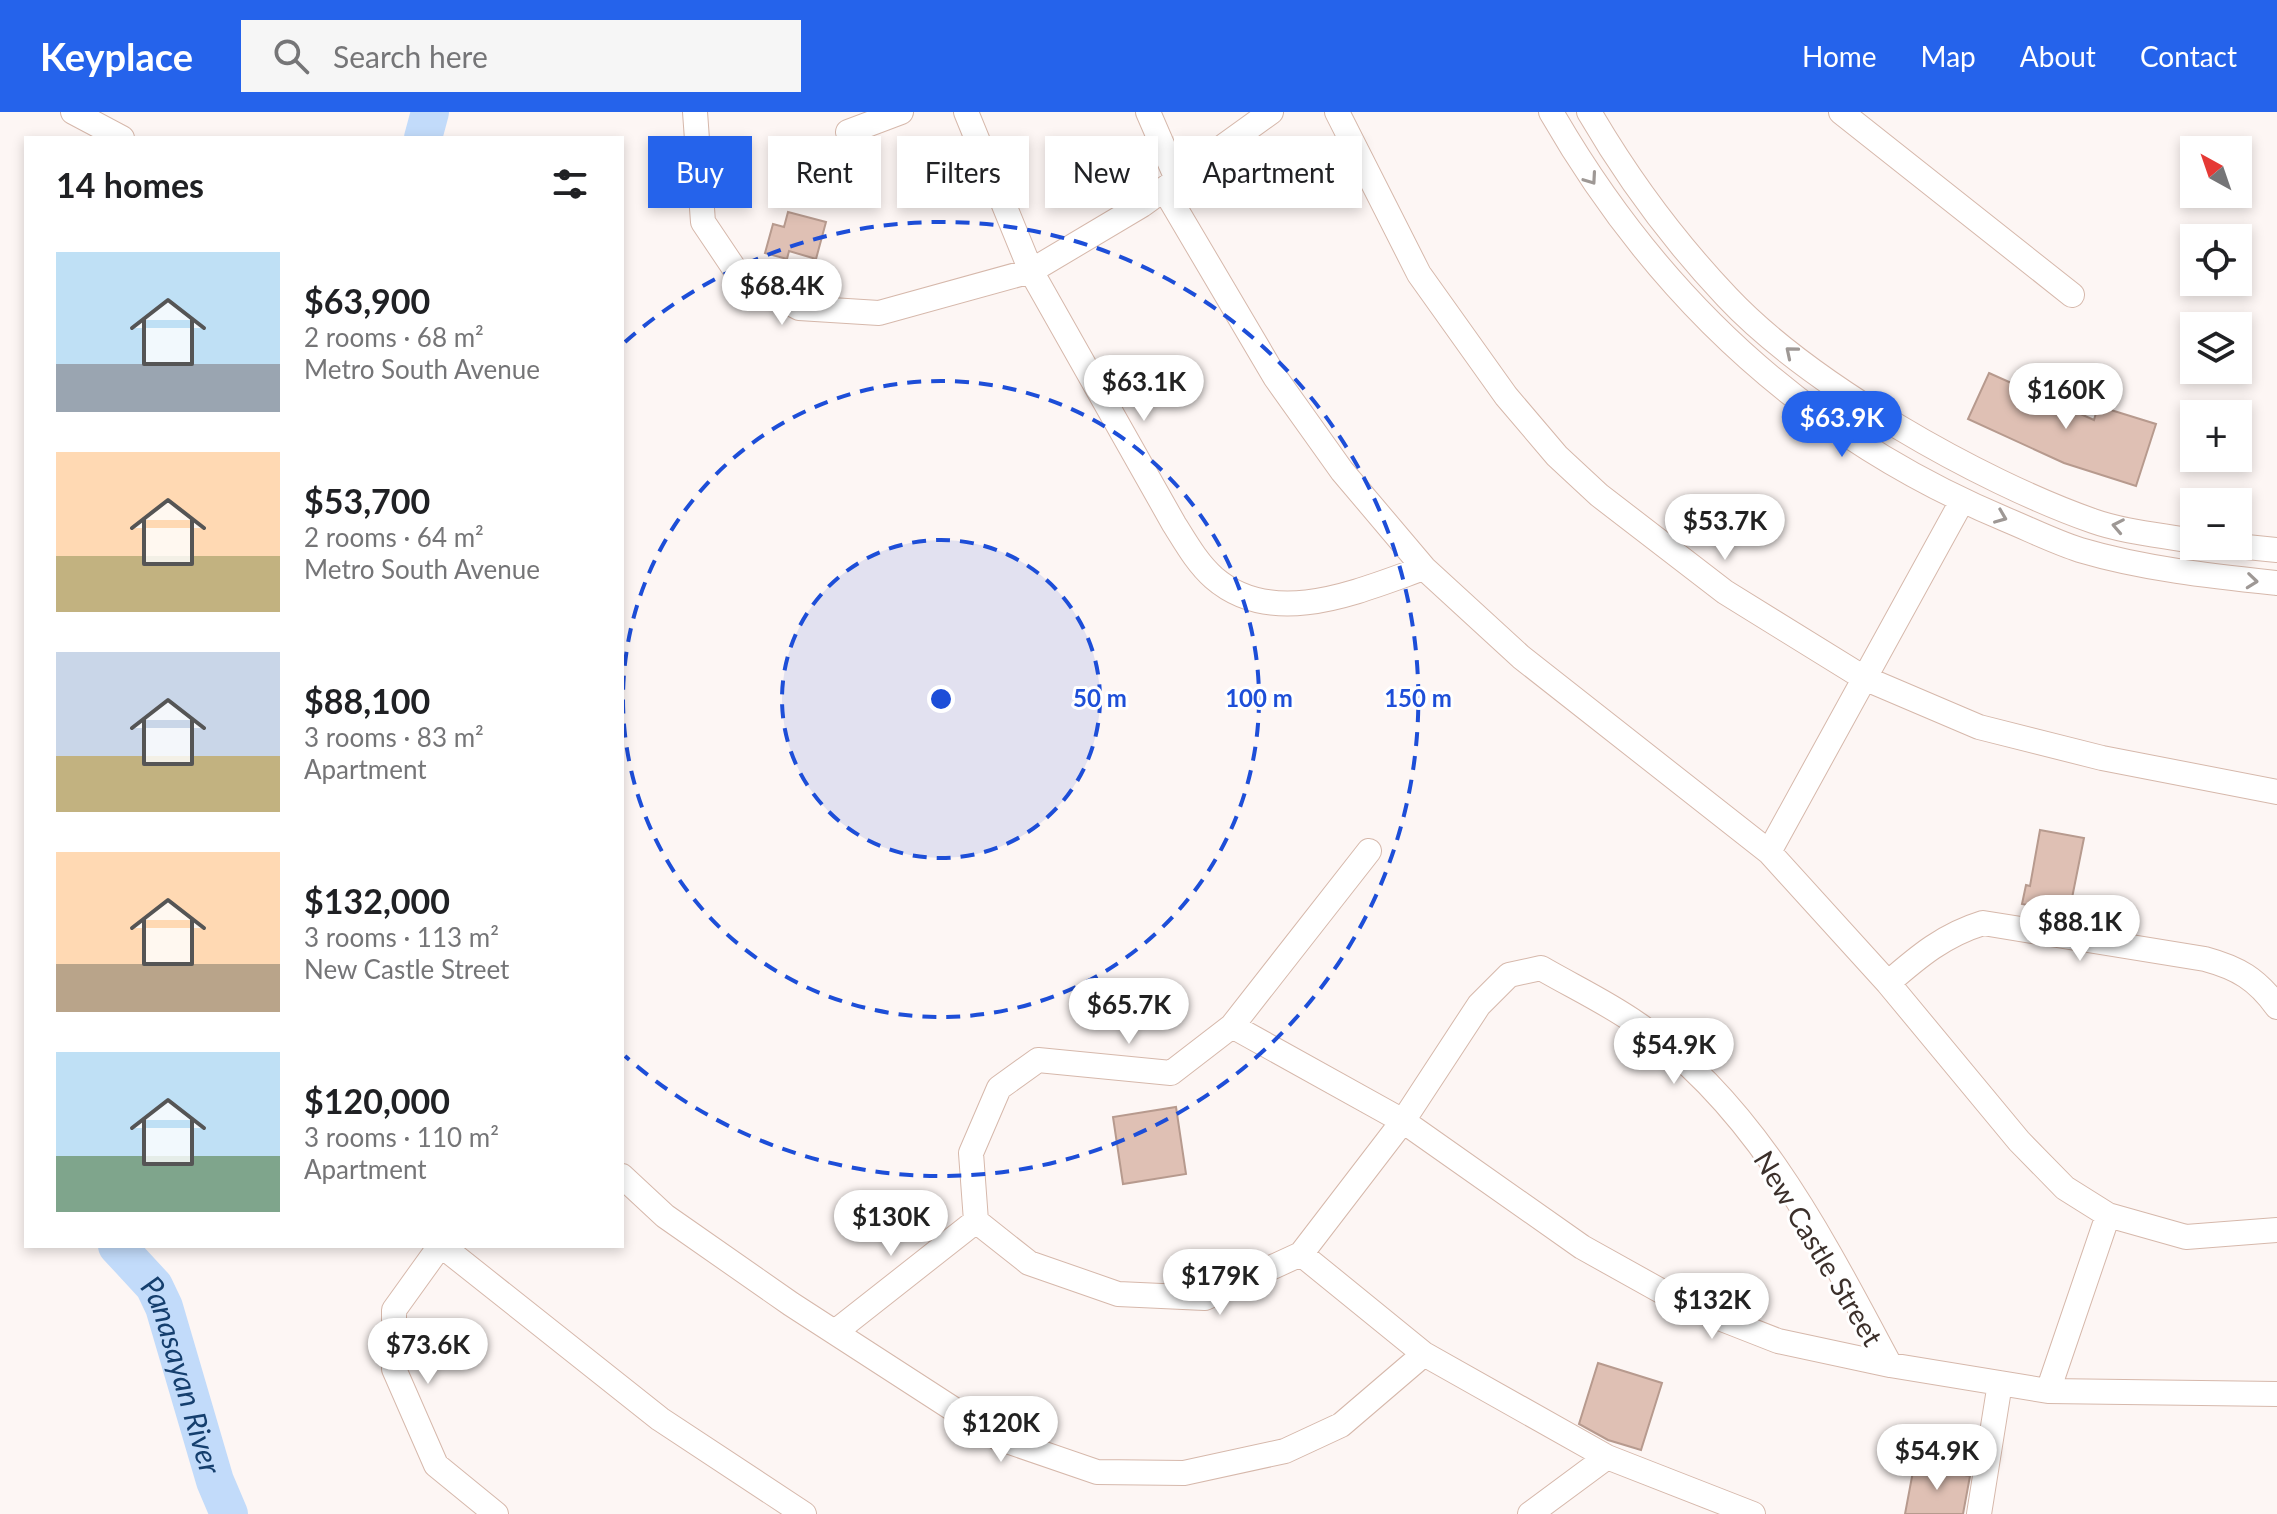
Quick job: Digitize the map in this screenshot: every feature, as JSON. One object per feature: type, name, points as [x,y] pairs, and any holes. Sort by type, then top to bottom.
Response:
[{"type":"street","points":[[73,112],[118,136]]},
{"type":"street","points":[[695,112],[703,222],[740,277],[799,308],[879,313],[1031,271],[1100,233],[1271,112]]},
{"type":"street","points":[[848,132],[901,112]]},
{"type":"street","points":[[966,112],[1031,271],[1174,524],[1193,555],[1215,579],[1242,595],[1274,604],[1335,598],[1424,568]]},
{"type":"street","points":[[1148,112],[1171,184],[1275,377],[1342,471],[1424,568],[1521,657],[1769,852],[1888,983],[2019,1141],[2065,1188],[2108,1215],[2186,1237],[2277,1230]]},
{"type":"street","points":[[1337,112],[1419,274],[1506,396],[1557,456],[1599,495],[1725,592],[1864,678],[1979,727],[2102,758],[2277,792]]},
{"type":"street","points":[[1551,112],[1578,160],[1637,244],[1706,321],[1785,392],[1878,454],[1962,501],[2079,550],[2188,574],[2277,583]]},
{"type":"street","points":[[1589,112],[1661,222],[1729,299],[1806,365],[1975,469],[2094,521],[2180,538]]},
{"type":"street","points":[[1841,112],[2072,295]]},
{"type":"street","points":[[1769,852],[1962,501]]},
{"type":"street","points":[[2252,548],[2277,550]]},
{"type":"street","points":[[1369,851],[1232,1026],[1171,1073],[1038,1060],[999,1088],[971,1153],[976,1221],[1029,1263],[1118,1294],[1205,1298],[1301,1254],[1424,1354],[1607,1457],[1753,1514]]},
{"type":"street","points":[[1888,983],[1929,947],[1955,932],[1983,923],[2220,963],[2253,978],[2277,1007]]},
{"type":"street","name":"New Castle Street","points":[[1301,1254],[1403,1121],[1479,1005],[1509,975],[1541,968],[1637,1023],[1713,1088],[1777,1170],[1829,1252],[1890,1365]]},
{"type":"street","points":[[1232,1026],[1403,1121],[1582,1247],[1686,1305],[1778,1341],[1890,1365],[2048,1391],[2277,1394]]},
{"type":"street","points":[[624,1178],[665,1216],[998,1438],[1097,1472],[1184,1473],[1285,1451],[1341,1425],[1424,1354]]},
{"type":"street","points":[[2048,1391],[2108,1215]]},
{"type":"street","points":[[835,1332],[976,1221]]},
{"type":"street","points":[[440,1248],[394,1310],[394,1369],[436,1465],[496,1514]]},
{"type":"street","points":[[444,1248],[660,1419],[804,1514]]},
{"type":"street","points":[[1979,1514],[2000,1383]]},
{"type":"street","points":[[1530,1514],[1607,1457]]},
{"type":"building","points":[[788,212],[826,222],[816,259],[789,251],[787,259],[765,253],[773,224],[784,227]]},
{"type":"building","points":[[1989,373],[2094,420],[2098,406],[2156,424],[2136,486],[2064,463],[1968,419]]},
{"type":"building","points":[[2040,830],[2084,838],[2069,913],[2022,904],[2026,885],[2030,886]]},
{"type":"building","points":[[1176,1107],[1186,1174],[1123,1184],[1113,1117]]},
{"type":"building","points":[[1598,1363],[1662,1383],[1641,1450],[1608,1440],[1579,1424]]},
{"type":"building","points":[[1914,1466],[1970,1476],[1963,1514],[1905,1514]]},
{"type":"waterway","name":"Panasayan River","points":[[424,136],[430,112]]},
{"type":"waterway","name":"Panasayan River","points":[[119,1248],[154,1286],[164,1307],[215,1481],[229,1514]]}]
